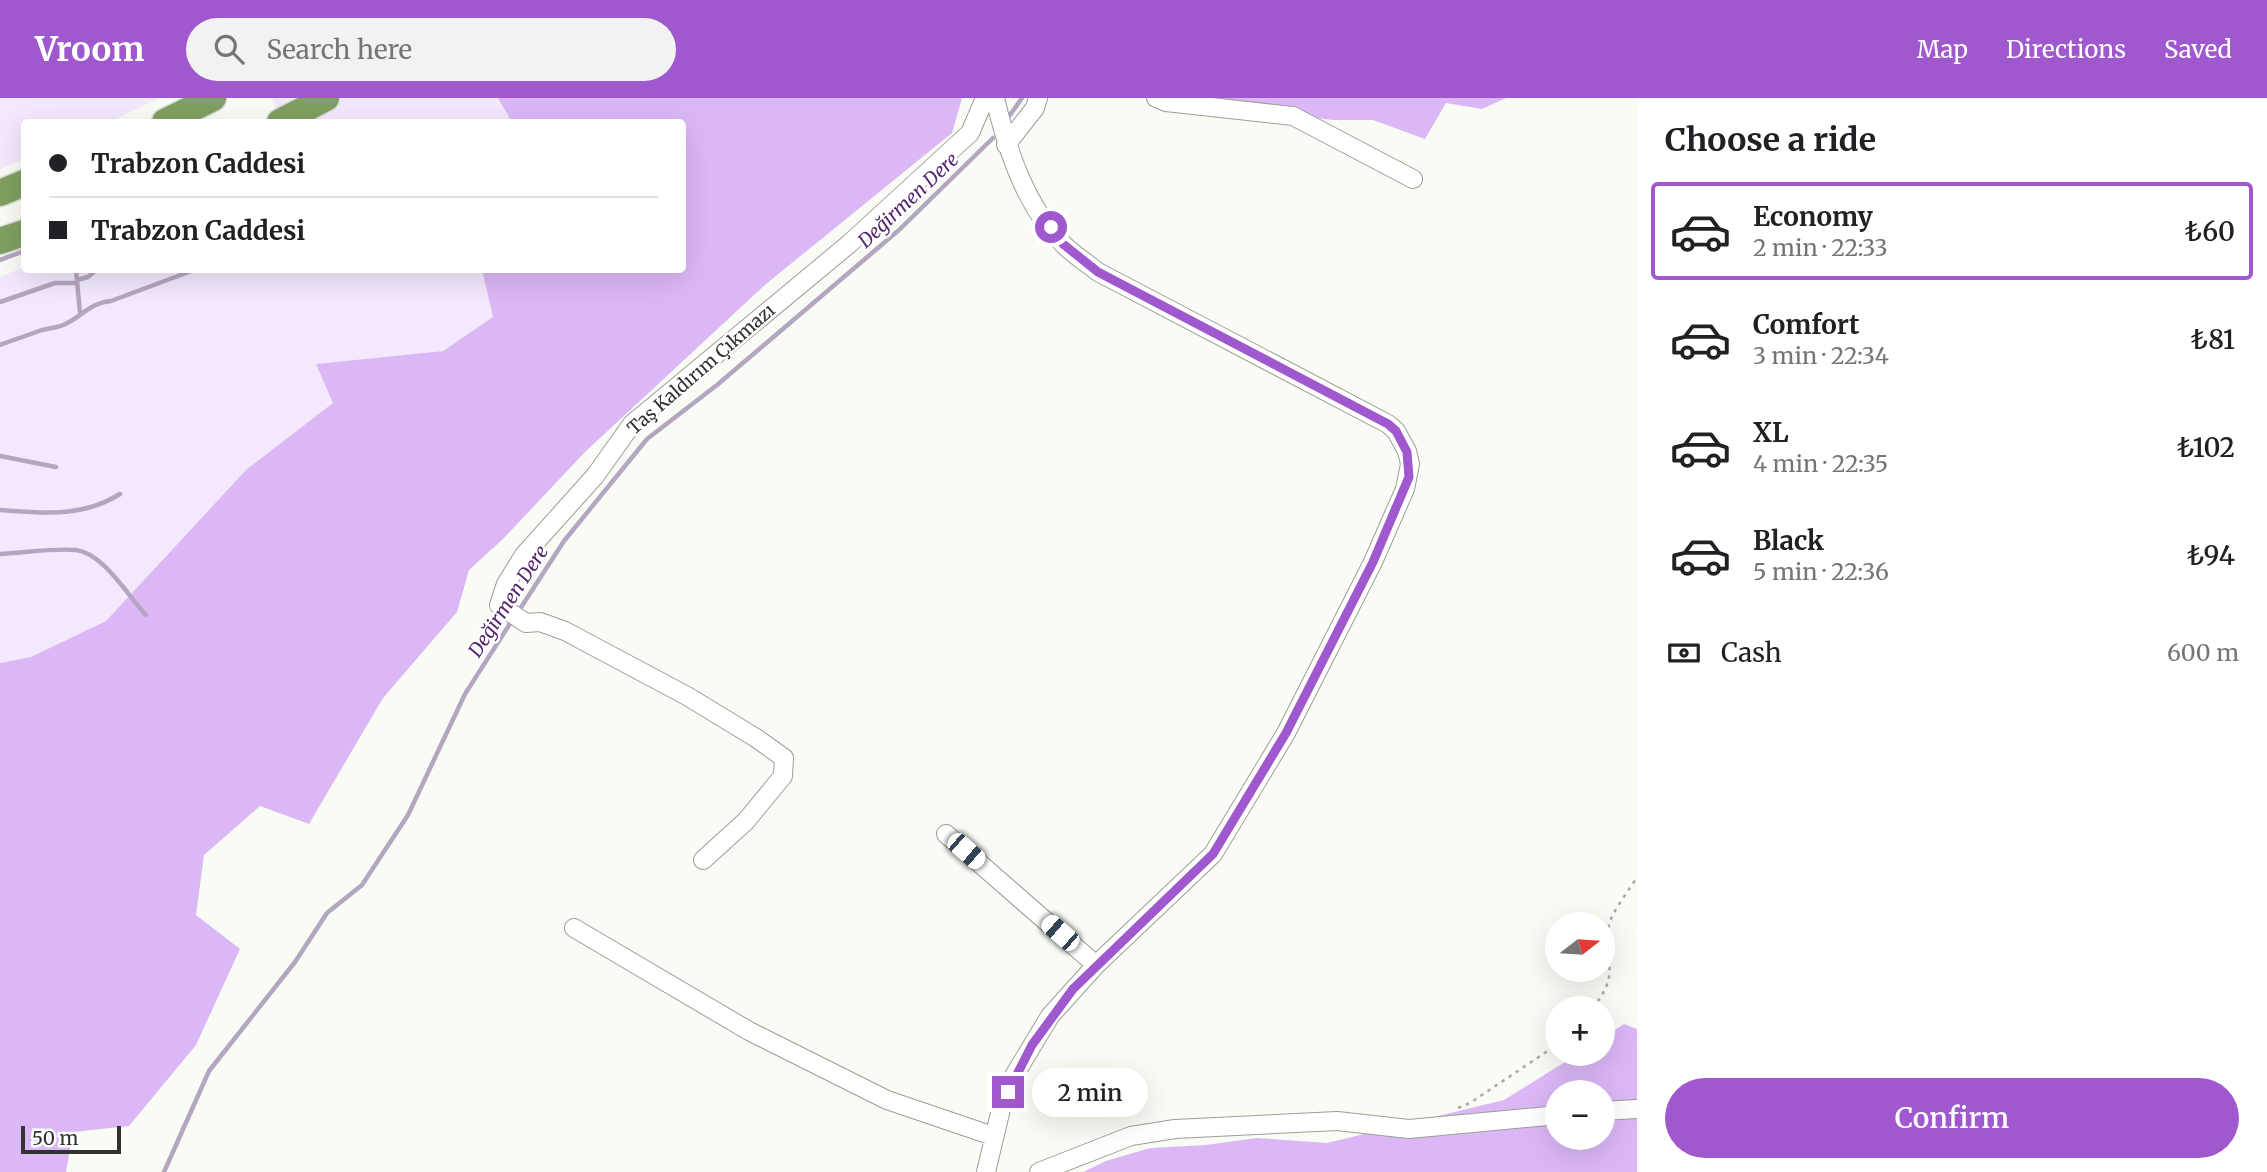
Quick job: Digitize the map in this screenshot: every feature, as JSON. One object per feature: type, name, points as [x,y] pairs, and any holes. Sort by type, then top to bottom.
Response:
[{"type":"highway","points":[[171,119],[213,98]]},
{"type":"highway","points":[[287,119],[326,98]]},
{"type":"highway","points":[[0,193],[21,184]]},
{"type":"highway","points":[[0,241],[21,234]]},
{"type":"street","name":"Taş Kaldırım Çıkmazı","points":[[703,860],[746,821],[783,776],[784,758],[756,737],[687,696],[578,638],[540,622],[516,616],[499,605],[506,584],[524,555],[595,476],[632,424],[849,244],[970,133],[985,98]]},
{"type":"street","points":[[986,1172],[993,1136],[1015,1074],[1050,1016],[1096,965],[1200,869],[1223,839],[1286,733],[1373,562],[1405,489],[1410,464],[1403,440],[1388,424],[1098,272],[1063,244],[1038,210],[1006,145],[995,98]]},
{"type":"street","points":[[1006,145],[1035,108],[1038,98]]},
{"type":"street","points":[[1156,98],[1166,102],[1293,116],[1413,179]]},
{"type":"street","points":[[946,834],[1096,965]]},
{"type":"street","points":[[574,928],[750,1031],[874,1094],[993,1136]]},
{"type":"street","points":[[1615,1110],[1637,1109]]},
{"type":"street","points":[[1039,1172],[1131,1136],[1175,1129],[1337,1121],[1409,1129],[1545,1116]]},
{"type":"path","points":[[1603,996],[1611,969],[1609,923],[1637,877]]},
{"type":"path","points":[[1458,1108],[1471,1103],[1545,1053]]},
{"type":"shaded area","points":[[0,98],[160,98],[115,119],[21,119],[21,160],[0,169]]},
{"type":"shaded area","points":[[271,98],[498,98],[510,119],[282,119]]},
{"type":"shaded area","points":[[498,98],[962,98],[952,133],[766,284],[585,452],[503,539],[469,570],[457,612],[383,698],[309,824],[260,806],[204,855],[196,915],[240,949],[196,1045],[129,1126],[73,1132],[66,1172],[0,1172],[0,663],[31,657],[106,621],[247,469],[333,403],[316,364],[443,351],[493,317],[483,273],[686,273],[686,119],[510,119]]},
{"type":"shaded area","points":[[1156,98],[1506,98],[1482,109],[1446,103],[1425,139],[1373,120],[1333,120],[1166,102]]},
{"type":"shaded area","points":[[21,268],[21,273],[483,273],[493,317],[443,351],[316,364],[334,403],[247,469],[106,621],[31,657],[0,663],[0,277]]},
{"type":"shaded area","points":[[1624,1024],[1637,1029],[1637,1172],[1083,1172],[1106,1161],[1150,1148],[1206,1145],[1257,1138],[1327,1143],[1504,1100],[1559,1066],[1615,1066],[1615,1030]]},
{"type":"waterway","name":"Değirmen Dere","points":[[1010,115],[1022,98]]},
{"type":"waterway","name":"Değirmen Dere","points":[[518,612],[564,541],[647,439],[717,385],[899,230],[993,138]]},
{"type":"waterway","points":[[0,260],[21,252]]},
{"type":"waterway","points":[[76,273],[80,313]]},
{"type":"waterway","points":[[77,280],[93,273]]},
{"type":"waterway","points":[[0,345],[61,326],[97,304],[186,273]]},
{"type":"waterway","points":[[0,302],[55,283],[77,283]]},
{"type":"waterway","points":[[0,456],[56,467]]},
{"type":"waterway","points":[[0,510],[62,512],[91,507],[120,494]]},
{"type":"waterway","points":[[0,554],[58,550],[86,553],[114,576],[146,615]]},
{"type":"waterway","name":"Değirmen Dere","points":[[164,1172],[209,1071],[295,962],[327,913],[362,885],[408,815],[465,694],[513,619]]},
{"type":"route","points":[[1008,1092],[1015,1074],[1050,1016],[1096,965],[1200,869],[1223,839],[1286,733],[1373,562],[1405,489],[1410,464],[1403,440],[1388,424],[1098,272],[1063,244],[1051,227]]}]
